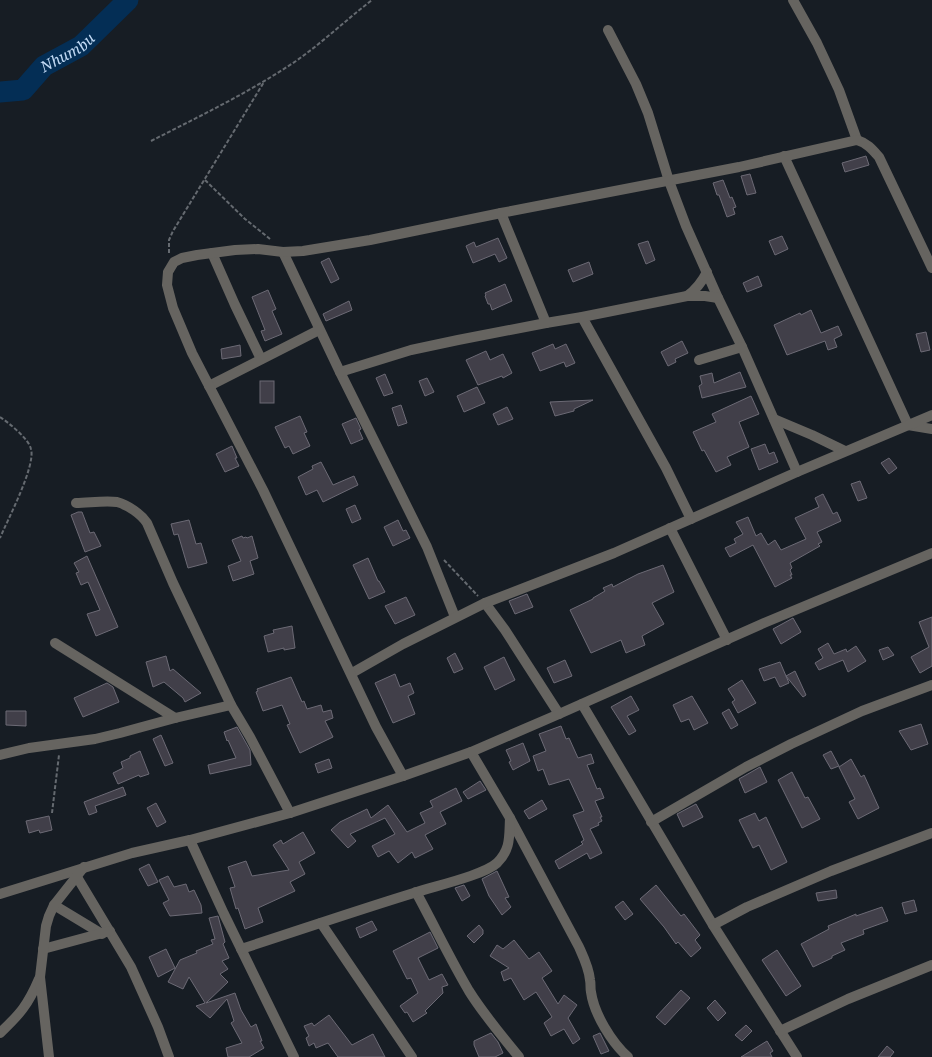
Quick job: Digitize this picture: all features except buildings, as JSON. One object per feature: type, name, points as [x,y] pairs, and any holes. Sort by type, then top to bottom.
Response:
[{"type":"street","points":[[793,0],[817,43],[836,84],[856,140]]},
{"type":"street","points":[[608,30],[636,84],[648,113],[669,181],[686,226],[718,298],[742,347],[796,472]]},
{"type":"street","points":[[403,776],[376,727],[352,673],[303,575],[263,490],[192,353],[173,308],[167,285],[168,272],[174,262],[182,258],[235,250],[258,249],[283,252],[303,251],[370,240],[669,181],[856,140],[864,142],[879,157],[932,268]]},
{"type":"street","points":[[784,156],[908,425]]},
{"type":"street","points":[[501,213],[546,323]]},
{"type":"street","points":[[283,252],[319,330],[427,548],[455,617]]},
{"type":"street","points":[[212,253],[261,359]]},
{"type":"street","points":[[688,296],[701,284],[707,272]]},
{"type":"street","points":[[340,372],[412,350],[546,323],[688,296],[718,298]]},
{"type":"street","points":[[582,317],[666,468],[691,519]]},
{"type":"street","points":[[209,386],[319,330]]},
{"type":"street","points":[[699,360],[742,347]]},
{"type":"street","points":[[352,673],[403,644],[485,603],[614,552],[796,472],[932,415]]},
{"type":"street","points":[[774,419],[812,435],[845,452]]},
{"type":"street","points":[[908,425],[932,429]]},
{"type":"street","points":[[76,503],[117,502],[143,517],[232,705],[290,813]]},
{"type":"street","points":[[670,528],[727,640]]},
{"type":"street","points":[[0,894],[132,853],[190,840],[290,813],[403,776],[470,752],[932,553]]},
{"type":"street","points":[[485,603],[559,714]]},
{"type":"street","points":[[55,643],[175,718]]},
{"type":"street","points":[[651,822],[746,767],[791,744],[862,711],[932,685]]},
{"type":"street","points":[[582,704],[713,925],[797,1057]]},
{"type":"street","points":[[0,756],[29,748],[114,735],[175,718],[232,705]]},
{"type":"street","points":[[470,752],[510,818],[579,947],[587,965],[591,981],[591,993],[605,1028],[621,1051],[628,1057]]},
{"type":"street","points":[[241,949],[478,873],[496,864],[506,852],[509,841],[510,818]]},
{"type":"street","points":[[713,925],[747,908],[831,871],[932,833]]},
{"type":"street","points":[[190,840],[294,1057]]},
{"type":"street","points":[[49,1057],[40,977],[46,926],[54,905],[84,867]]},
{"type":"street","points":[[77,877],[106,932],[131,967],[169,1057]]},
{"type":"street","points":[[416,892],[449,957],[470,993],[519,1057]]},
{"type":"street","points":[[54,905],[106,932]]},
{"type":"street","points":[[321,923],[412,1057]]},
{"type":"street","points":[[43,949],[106,932]]},
{"type":"street","points":[[780,1030],[848,999],[932,965]]},
{"type":"street","points":[[0,1033],[23,1010],[40,977]]},
{"type":"path","points":[[152,141],[265,80],[323,42],[372,0]]},
{"type":"path","points":[[173,265],[168,248],[169,240],[242,116],[265,80]]},
{"type":"path","points":[[205,180],[245,219],[274,242]]},
{"type":"path","points":[[0,417],[26,440],[31,448],[32,456],[25,480],[0,538]]},
{"type":"path","points":[[444,560],[485,603]]},
{"type":"path","points":[[52,813],[57,764],[61,744]]},
{"type":"waterway","name":"Nhumbu","points":[[0,92],[23,90],[44,66],[81,46],[128,0]]}]
